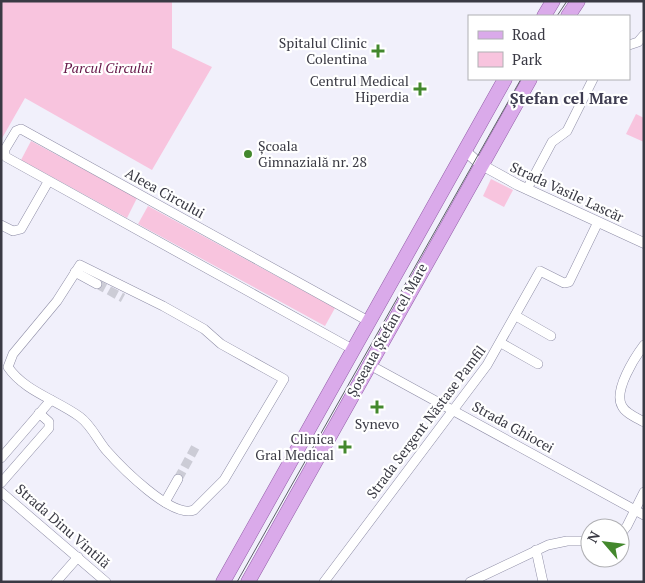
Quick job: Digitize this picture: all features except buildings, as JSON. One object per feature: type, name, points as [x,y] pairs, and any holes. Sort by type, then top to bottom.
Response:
[{"type":"main road","points":[[545,15],[553,1]]},
{"type":"main road","points":[[569,15],[578,1]]},
{"type":"main road","name":"Șoseaua Ștefan cel Mare","points":[[223,582],[504,80]]},
{"type":"main road","name":"Șoseaua Ștefan cel Mare","points":[[248,582],[480,164],[529,80]]},
{"type":"street","points":[[630,45],[638,42],[644,35]]},
{"type":"street","points":[[527,189],[550,146],[567,131],[592,80]]},
{"type":"street","name":"Aleea Circului","points":[[354,350],[48,182],[4,155],[18,129],[370,322]]},
{"type":"street","name":"Strada Vasile Lascăr","points":[[464,150],[480,164],[527,189],[644,243]]},
{"type":"street","points":[[1,225],[13,231],[21,229],[48,182]]},
{"type":"street","name":"Strada Sergent Năstase Pamfil","points":[[324,582],[454,410],[501,343],[540,271],[564,283],[570,282],[598,222]]},
{"type":"street","points":[[80,265],[162,306],[204,329],[221,344],[284,379],[224,480],[212,494],[190,512],[179,511],[165,502],[106,450],[80,418],[11,372],[8,367],[9,361],[57,301],[75,272],[80,265]]},
{"type":"street","points":[[75,272],[97,284]]},
{"type":"street","points":[[516,316],[551,336]]},
{"type":"street","points":[[501,343],[538,364]]},
{"type":"street","points":[[644,345],[629,368],[620,401],[623,409],[644,422]]},
{"type":"street","name":"Strada Ghiocei","points":[[368,364],[640,512]]},
{"type":"street","points":[[1,458],[51,400]]},
{"type":"street","points":[[1,482],[48,428],[49,422],[39,414]]},
{"type":"street","points":[[165,502],[178,479]]},
{"type":"street","name":"Strada Dinu Vintilă","points":[[1,492],[106,582]]},
{"type":"street","points":[[630,524],[640,512],[644,492]]},
{"type":"street","points":[[470,582],[536,550],[558,542],[580,541]]},
{"type":"street","points":[[536,550],[543,582]]},
{"type":"street","points":[[56,582],[78,557]]},
{"type":"green space","name":"Parcul Circului","points":[[1,1],[172,1],[172,48],[212,67],[152,170],[25,98],[1,140]]},
{"type":"green space","points":[[636,114],[644,118],[644,142],[626,134]]},
{"type":"green space","points":[[31,141],[137,198],[127,218],[21,160]]},
{"type":"green space","points":[[491,179],[513,190],[504,207],[483,196]]},
{"type":"green space","points":[[148,206],[335,308],[325,326],[138,224]]},
{"type":"tunnel","points":[[97,284],[123,298]]},
{"type":"tunnel","points":[[178,479],[196,446]]},
{"type":"tram line","points":[[558,15],[567,1]]},
{"type":"tram line","points":[[237,582],[520,80]]},
{"type":"place","name":"Spitalul Clinic Colentina","points":[[378,51]]},
{"type":"place","name":"Centrul Medical Hiperdia","points":[[420,89]]},
{"type":"place","name":"Școala Gimnazială nr. 28","points":[[248,154]]},
{"type":"place","name":"Synevo","points":[[377,407]]},
{"type":"place","name":"Clinica Gral Medical","points":[[345,447]]},
{"type":"district","name":"Ștefan cel Mare","points":[[569,98]]}]
